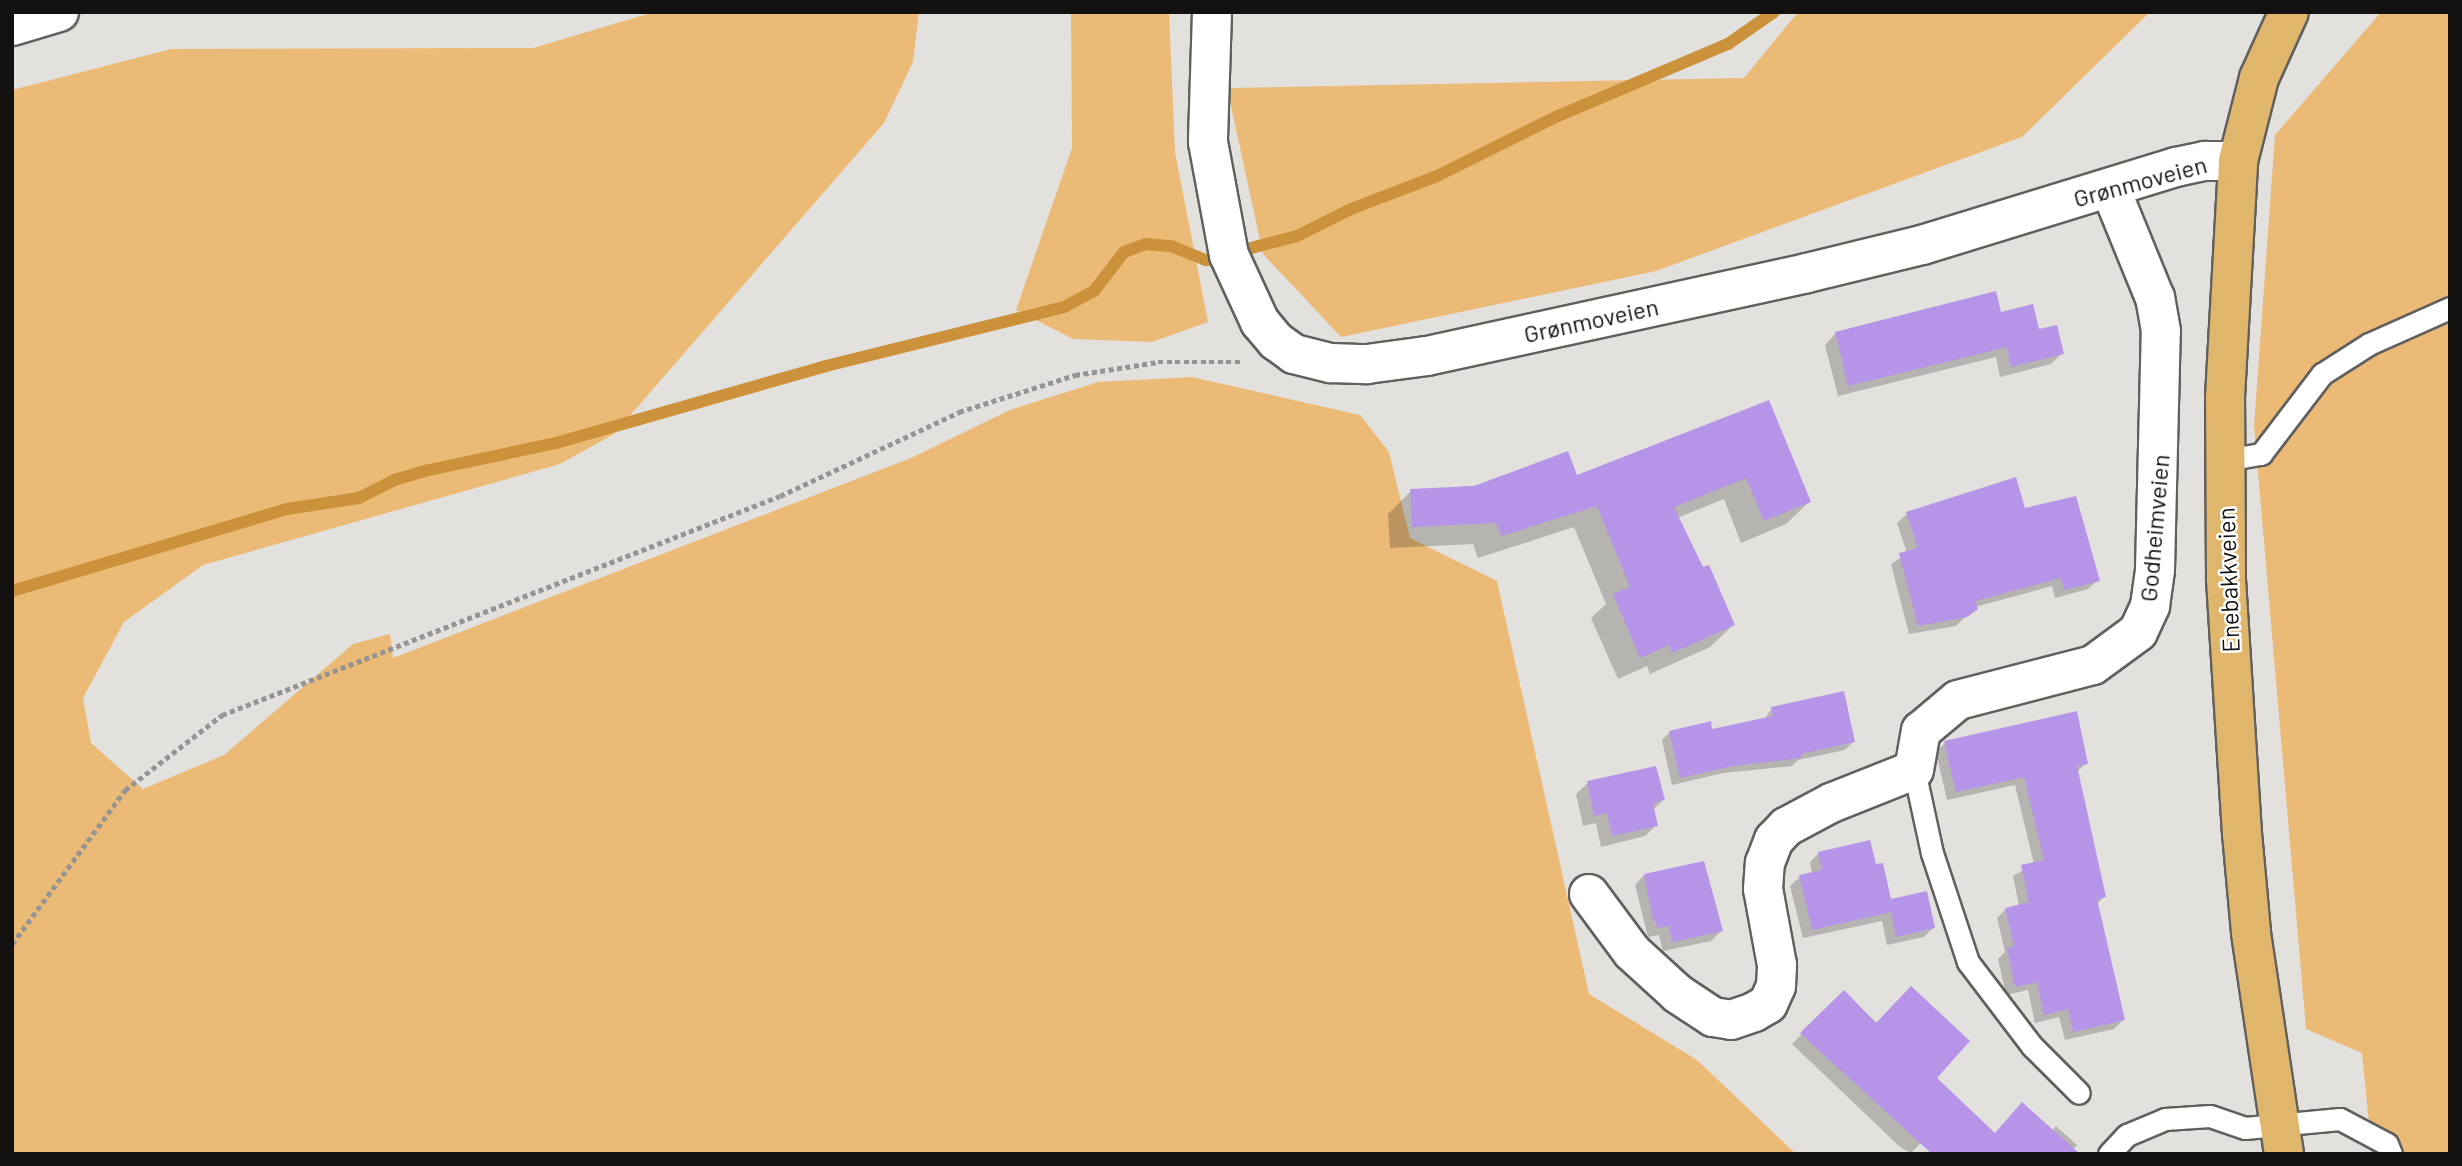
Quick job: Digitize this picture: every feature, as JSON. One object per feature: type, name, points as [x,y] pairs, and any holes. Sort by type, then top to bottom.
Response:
[{"type":"main road","name":"Enebakkveien","points":[[2282,1138],[2251,932],[2243,847],[2227,601],[2226,460],[2228,301],[2238,161],[2255,90],[2289,12]]},
{"type":"street","points":[[12,26],[59,12]]},
{"type":"street","name":"Grønmoveien","points":[[1212,12],[1208,142],[1229,255],[1260,322],[1276,341],[1294,354],[1331,363],[1367,364],[1426,356],[1794,276],[1922,245],[2205,160],[2238,161]]},
{"type":"street","name":"Godheimveien","points":[[1914,770],[1921,731],[1935,715],[1958,700],[2093,665],[2138,632],[2150,606],[2162,430],[2161,331],[2151,288],[2110,188]]},
{"type":"street","points":[[1589,894],[1632,953],[1678,995],[1713,1017],[1731,1020],[1754,1012],[1768,1004],[1776,986],[1777,965],[1763,889],[1765,863],[1774,840],[1786,827],[1831,803],[1914,770]]},
{"type":"lane","points":[[2226,460],[2261,454],[2322,374],[2369,344],[2450,308]]},
{"type":"lane","name":"Godheimveien","points":[[1914,770],[1932,853],[1968,962],[2032,1046],[2079,1093]]},
{"type":"lane","points":[[2109,1154],[2127,1135],[2165,1119],[2210,1116],[2282,1138],[2340,1119],[2386,1144],[2391,1154]]},
{"type":"path","points":[[12,944],[125,790],[222,715],[780,496],[959,412],[1089,373],[1158,362],[1246,362]]},
{"type":"shaded area","points":[[654,12],[919,12],[913,62],[884,123],[614,434],[560,464],[203,565],[124,622],[83,698],[91,743],[143,789],[224,755],[353,644],[390,634],[393,658],[911,458],[1010,410],[1098,382],[1192,377],[1360,415],[1389,452],[1410,538],[1497,581],[1589,994],[1697,1060],[1796,1154],[12,1154],[12,90],[171,49],[533,48]]},
{"type":"shaded area","points":[[1071,12],[1169,12],[1175,152],[1208,322],[1152,342],[1073,339],[1016,310],[1072,148]]},
{"type":"shaded area","points":[[1798,12],[2150,12],[2022,137],[1656,271],[1341,337],[1263,254],[1227,88],[1744,78]]},
{"type":"shaded area","points":[[2381,12],[2450,12],[2450,1154],[2372,1154],[2362,1053],[2306,1029],[2254,426],[2275,135]]},
{"type":"building","points":[[1996,291],[2001,312],[2033,304],[2039,329],[2057,325],[2064,354],[2011,367],[2007,347],[1848,386],[1835,332]]},
{"type":"building","points":[[1769,400],[1811,502],[1764,521],[1746,478],[1674,507],[1703,567],[1709,565],[1735,625],[1672,653],[1669,645],[1640,658],[1613,594],[1630,587],[1597,506],[1501,536],[1496,523],[1412,527],[1410,489],[1474,486],[1568,451],[1577,475]]},
{"type":"building","points":[[2016,477],[2025,508],[2076,496],[2100,581],[2064,590],[2061,578],[1975,601],[1978,609],[1967,617],[1918,626],[1899,553],[1918,548],[1906,512]]},
{"type":"building","points":[[1844,691],[1855,742],[1801,754],[1802,758],[1733,766],[1680,778],[1669,731],[1711,721],[1712,729],[1773,716],[1771,707]]},
{"type":"building","points":[[2077,711],[2088,764],[2077,766],[2106,897],[2097,899],[2125,1020],[2073,1032],[2068,1009],[2044,1015],[2037,982],[2015,987],[2007,948],[2014,946],[2005,908],[2029,902],[2021,865],[2044,860],[2024,777],[1956,792],[1944,741]]},
{"type":"building","points":[[1656,766],[1665,800],[1653,803],[1658,826],[1612,836],[1607,813],[1594,816],[1587,781]]},
{"type":"building","points":[[1870,840],[1876,864],[1883,863],[1891,899],[1927,891],[1935,928],[1896,937],[1891,912],[1812,930],[1799,875],[1822,870],[1818,852]]},
{"type":"building","points":[[1704,861],[1723,931],[1672,942],[1669,926],[1658,928],[1652,916],[1644,874]]},
{"type":"building","points":[[1911,986],[1970,1041],[1937,1078],[1995,1133],[2022,1102],[2080,1154],[1932,1154],[1800,1033],[1844,990],[1876,1023]]},
{"type":"waterway","points":[[12,591],[287,509],[359,498],[394,480],[429,470],[556,443],[826,366],[1064,307],[1094,291],[1124,252],[1146,244],[1171,246],[1206,260],[1297,236],[1351,209],[1437,176],[1558,116],[1728,44],[1774,12]]}]
